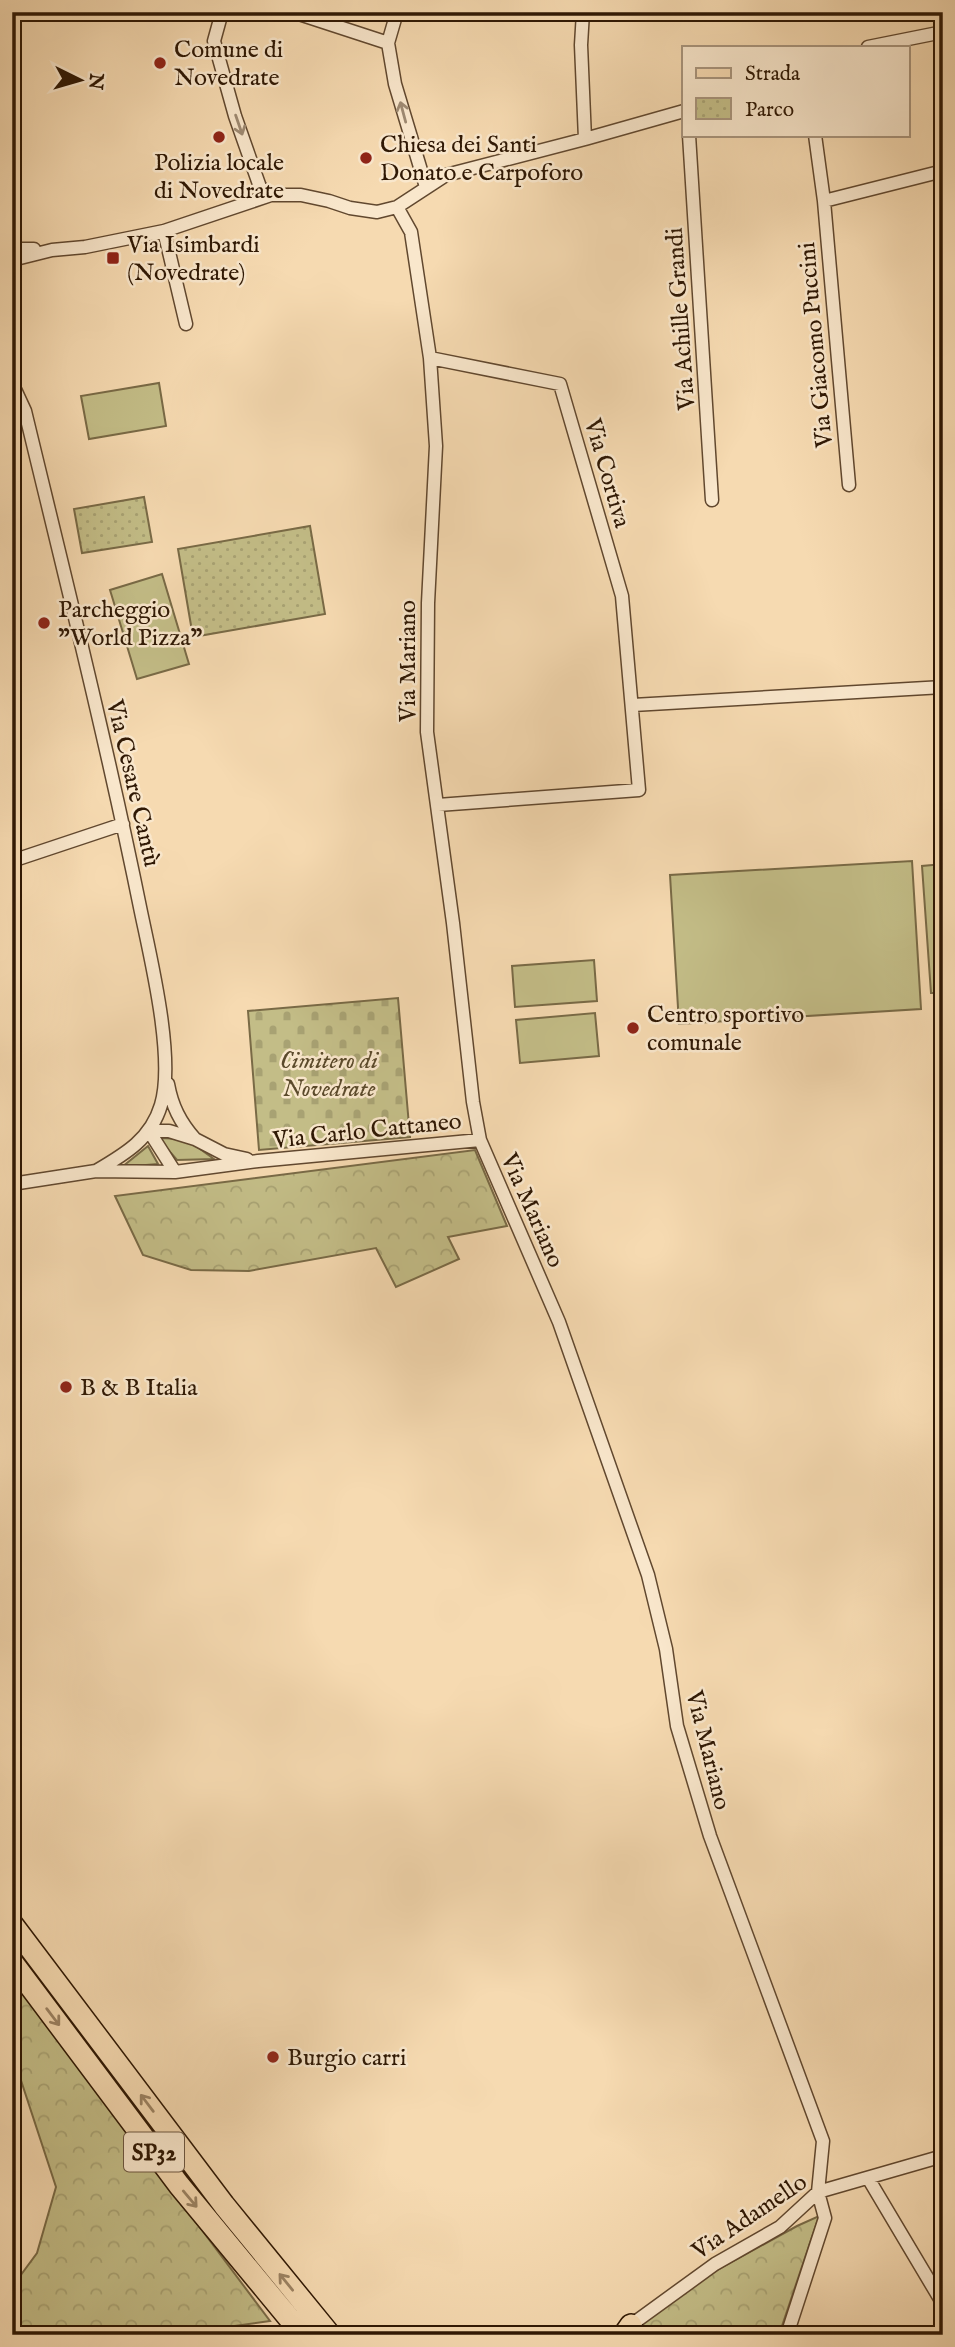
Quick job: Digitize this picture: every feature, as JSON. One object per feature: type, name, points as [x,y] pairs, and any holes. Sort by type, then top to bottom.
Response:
[{"type":"main road","name":"SP32","points":[[12,1924],[224,2205],[330,2335]]},
{"type":"main road","name":"SP32","points":[[12,1962],[178,2185],[303,2335]]},
{"type":"street","points":[[222,12],[215,41],[235,116],[260,187],[271,195]]},
{"type":"street","points":[[293,12],[388,43]]},
{"type":"street","points":[[397,12],[388,43],[396,84],[426,187]]},
{"type":"street","points":[[583,12],[581,46],[584,139]]},
{"type":"street","points":[[873,46],[943,32]]},
{"type":"street","points":[[12,249],[85,247],[164,231],[271,195],[301,195],[377,212],[397,207],[446,174],[682,112]]},
{"type":"street","name":"Via Achille Grandi","points":[[689,136],[712,500]]},
{"type":"street","name":"Via Giacomo Puccini","points":[[815,136],[824,201],[849,485]]},
{"type":"street","points":[[824,201],[943,170]]},
{"type":"street","name":"Via Mariano","points":[[397,207],[411,232],[430,358],[436,446],[428,603],[427,732],[473,1102],[480,1140],[559,1322],[648,1575],[666,1649],[677,1726],[710,1836],[822,2141],[818,2192],[825,2218],[787,2335]]},
{"type":"street","points":[[164,231],[186,324]]},
{"type":"street","points":[[12,260],[52,250]]},
{"type":"street","name":"Via Cortiva","points":[[430,358],[560,384],[622,596],[639,790],[438,805]]},
{"type":"street","name":"Via Cesare Cantù","points":[[12,383],[25,411],[123,824],[149,951],[166,1076],[161,1105],[149,1131],[130,1150],[96,1171]]},
{"type":"street","points":[[633,705],[943,687]]},
{"type":"street","points":[[12,861],[123,824]]},
{"type":"street","points":[[166,1076],[171,1102],[182,1124],[195,1139]]},
{"type":"street","points":[[149,1131],[169,1132],[195,1139],[224,1154],[258,1161]]},
{"type":"street","points":[[149,1131],[175,1172]]},
{"type":"street","name":"Via Carlo Cattaneo","points":[[96,1171],[175,1172],[258,1161],[480,1140]]},
{"type":"street","points":[[12,1184],[96,1171]]},
{"type":"street","name":"Via Adamello","points":[[627,2330],[715,2264],[779,2227],[818,2192],[943,2156]]},
{"type":"street","points":[[868,2178],[943,2304]]},
{"type":"green space","points":[[159,383],[166,426],[89,439],[81,396]]},
{"type":"green space","points":[[144,497],[152,542],[82,553],[74,509]]},
{"type":"green space","points":[[310,526],[325,614],[193,637],[178,549]]},
{"type":"green space","points":[[162,574],[189,664],[137,679],[110,590]]},
{"type":"green space","points":[[912,861],[921,1009],[679,1024],[670,875]]},
{"type":"green space","points":[[943,864],[943,993],[931,993],[922,866]]},
{"type":"green space","points":[[594,960],[597,1001],[515,1007],[512,966]]},
{"type":"green space","name":"Cimitero di Novedrate","points":[[398,998],[410,1137],[259,1150],[248,1011]]},
{"type":"green space","points":[[595,1013],[599,1056],[520,1063],[516,1020]]},
{"type":"green space","points":[[158,1138],[186,1139],[214,1159],[177,1160]]},
{"type":"green space","points":[[148,1146],[158,1164],[122,1167]]},
{"type":"green space","points":[[475,1150],[507,1226],[448,1237],[459,1259],[396,1287],[376,1248],[249,1271],[191,1270],[143,1255],[115,1196]]},
{"type":"green space","points":[[12,1976],[270,2321],[170,2335],[12,2335],[12,2287],[37,2253],[56,2187],[12,2053]]},
{"type":"green space","points":[[819,2216],[779,2335],[618,2335],[634,2316]]},
{"type":"place","name":"Comune di Novedrate","points":[[160,63]]},
{"type":"place","name":"Polizia locale di Novedrate","points":[[219,137]]},
{"type":"place","name":"Chiesa dei Santi Donato e Carpoforo","points":[[366,158]]},
{"type":"place","name":"Via Isimbardi (Novedrate)","points":[[113,258]]},
{"type":"place","name":"Parcheggio \"World Pizza\"","points":[[44,623]]},
{"type":"place","name":"Centro sportivo comunale","points":[[633,1028]]},
{"type":"place","name":"B & B Italia","points":[[66,1387]]},
{"type":"place","name":"Burgio carri","points":[[273,2057]]}]
